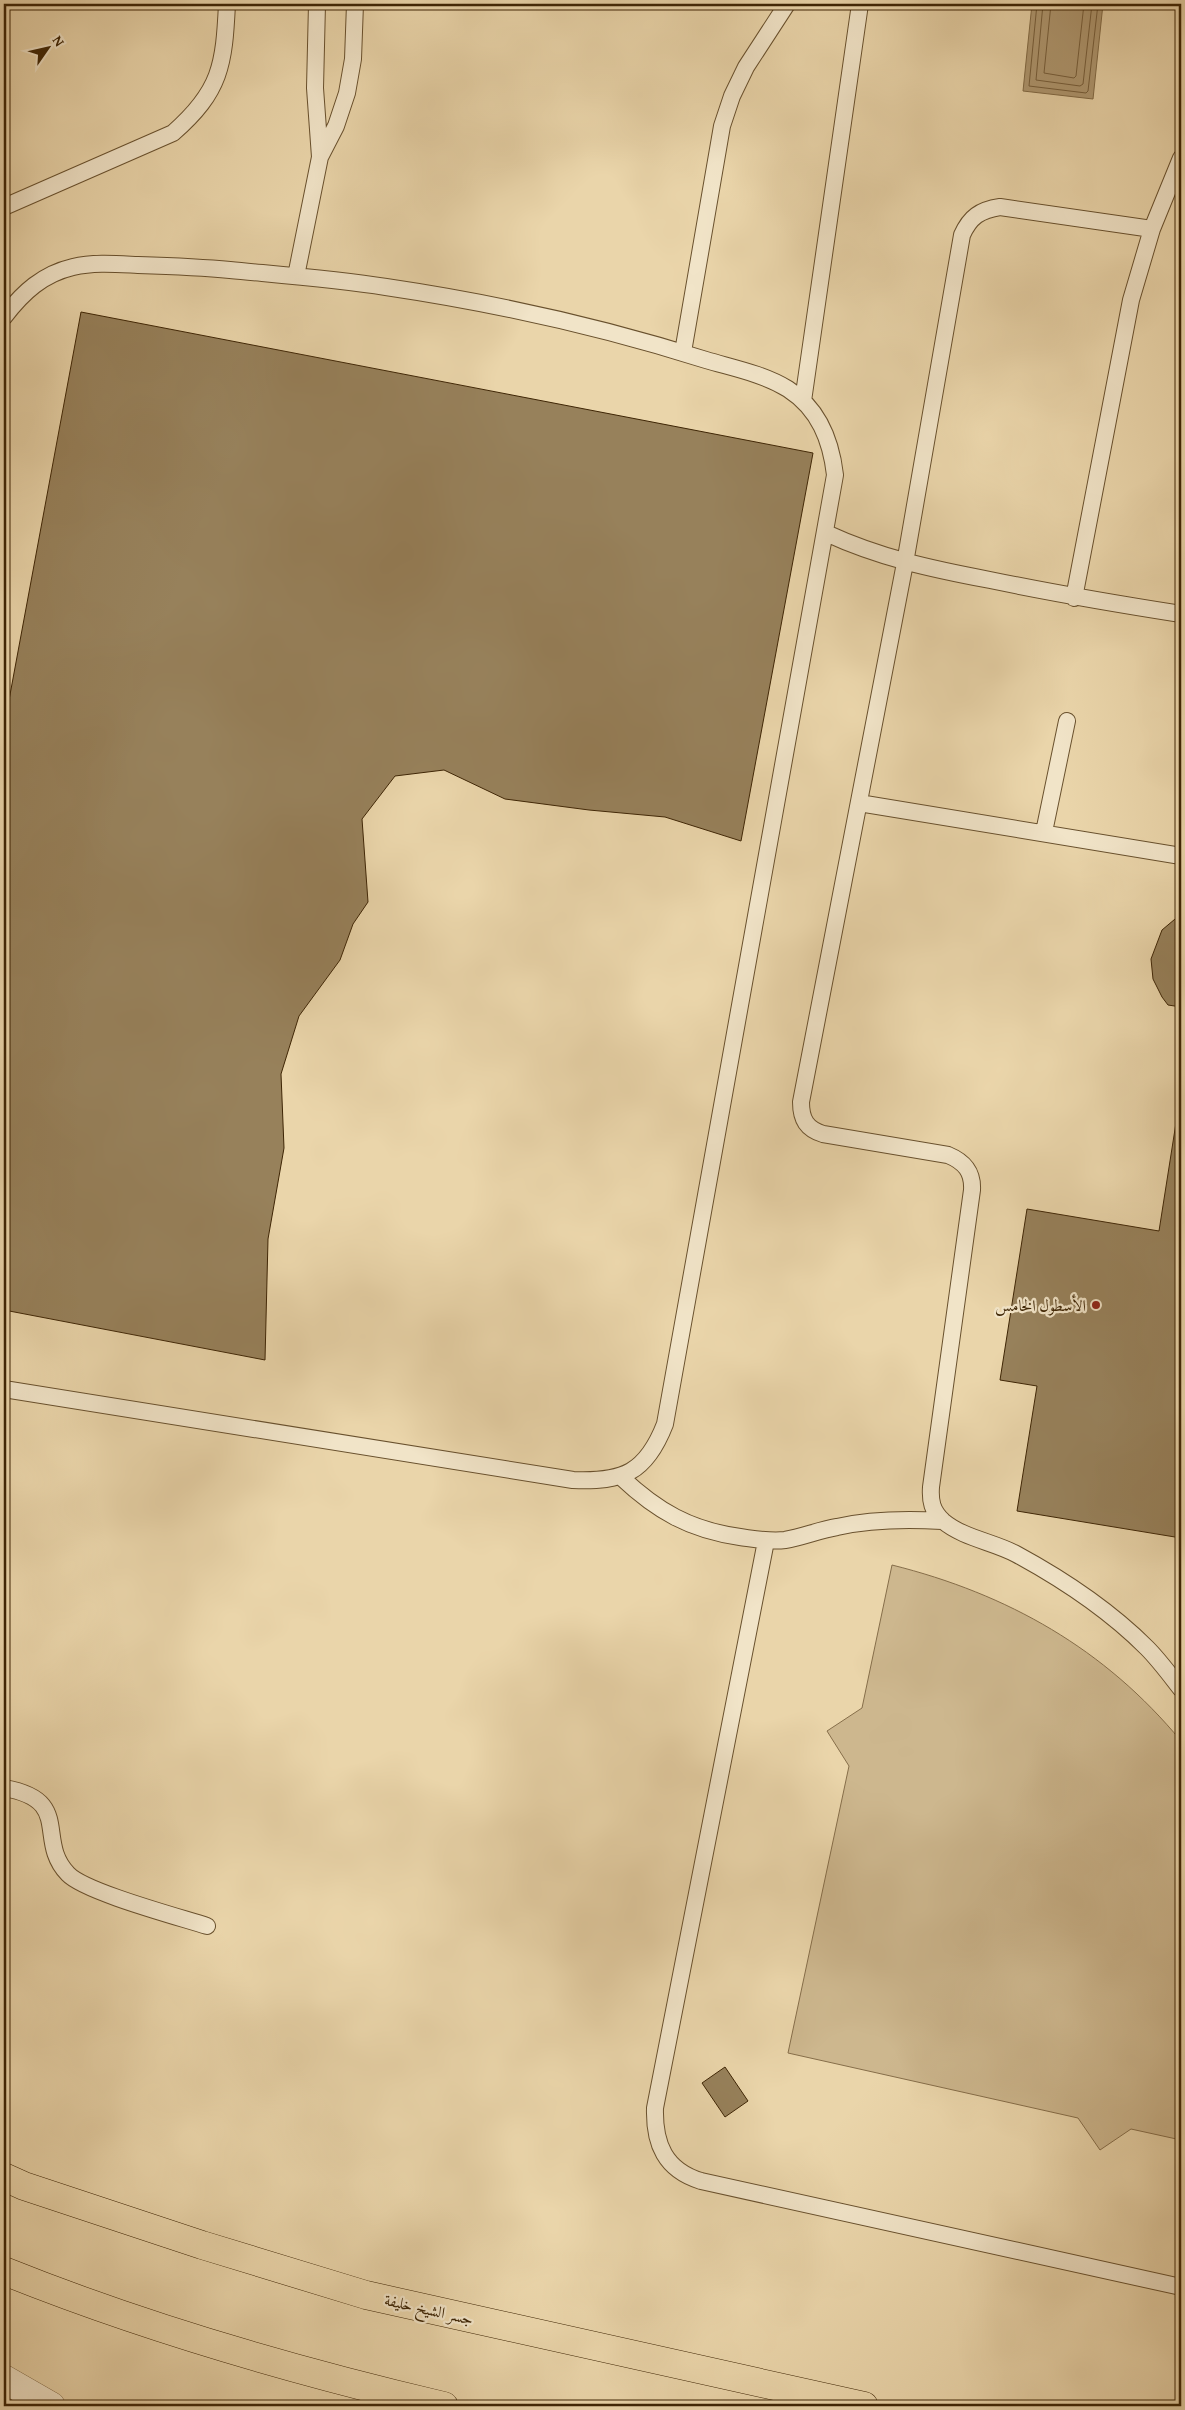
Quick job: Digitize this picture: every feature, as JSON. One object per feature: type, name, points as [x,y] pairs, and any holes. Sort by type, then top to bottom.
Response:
[{"type":"highway","name":"جسر الشيخ خليفة","points":[[4,2177],[24,2186],[202,2245],[366,2295],[864,2406]]},
{"type":"highway","points":[[4,2271],[180,2334],[373,2390],[444,2406]]},
{"type":"street","points":[[4,2379],[52,2406]]},
{"type":"lane","points":[[4,207],[173,133],[204,102],[216,78],[225,52],[227,4]]},
{"type":"lane","points":[[317,4],[315,88],[320,158]]},
{"type":"lane","points":[[296,276],[320,158],[336,126],[347,93],[353,59],[354,4]]},
{"type":"lane","points":[[683,352],[722,126],[732,96],[746,67],[787,4]]},
{"type":"lane","points":[[804,401],[860,4]]},
{"type":"lane","points":[[1074,598],[1131,300],[1152,229],[1181,158]]},
{"type":"lane","points":[[1152,229],[1000,207],[987,209],[976,214],[967,224],[962,236],[905,563],[801,1102],[801,1113],[805,1124],[813,1131],[823,1134],[948,1155],[959,1159],[967,1168],[972,1178],[931,1487],[930,1500],[934,1512],[953,1529],[1007,1549],[1058,1576],[1104,1610],[1147,1648],[1181,1689]]},
{"type":"lane","points":[[4,316],[21,295],[46,277],[74,267],[105,264],[194,267],[296,276],[385,286],[485,304],[584,326],[683,352],[773,381],[804,401],[817,417],[827,435],[833,455],[835,475],[665,1424],[656,1446],[641,1464],[621,1477],[597,1481],[573,1480],[4,1389]]},
{"type":"lane","points":[[826,533],[858,548],[905,563],[1074,598],[1181,614]]},
{"type":"lane","points":[[1044,832],[1067,721]]},
{"type":"lane","points":[[859,802],[1181,856]]},
{"type":"lane","points":[[621,1477],[654,1505],[692,1526],[713,1533],[766,1541],[785,1540],[836,1527],[871,1521],[942,1520]]},
{"type":"lane","points":[[766,1541],[654,2108],[654,2126],[658,2144],[669,2162],[684,2176],[701,2181],[1181,2287]]},
{"type":"lane","points":[[4,1788],[22,1791],[35,1798],[47,1810],[57,1857],[68,1874],[86,1886],[207,1926]]},
{"type":"shaded area","points":[[892,1565],[935,1577],[975,1592],[1014,1609],[1052,1629],[1120,1679],[1152,1708],[1181,1741],[1181,2140],[1131,2129],[1100,2150],[1078,2118],[788,2053],[849,1766],[827,1731],[862,1708]]},
{"type":"water","points":[[1032,4],[1103,4],[1093,99],[1023,91]]},
{"type":"building","points":[[81,312],[813,453],[741,841],[665,817],[589,810],[505,799],[444,770],[395,776],[362,819],[368,902],[353,924],[340,960],[299,1016],[281,1074],[284,1148],[268,1239],[265,1360],[4,1310],[4,727]]},
{"type":"building","points":[[1181,914],[1181,1007],[1168,1005],[1162,997],[1153,979],[1151,959],[1162,930]]},
{"type":"building","name":"الأسطول الخامس","points":[[1181,1091],[1181,1538],[1017,1511],[1037,1386],[1000,1380],[1027,1209],[1159,1231]]},
{"type":"building","points":[[725,2067],[748,2101],[725,2117],[702,2083]]},
{"type":"place","name":"الأسطول الخامس","points":[[1096,1305]]}]
